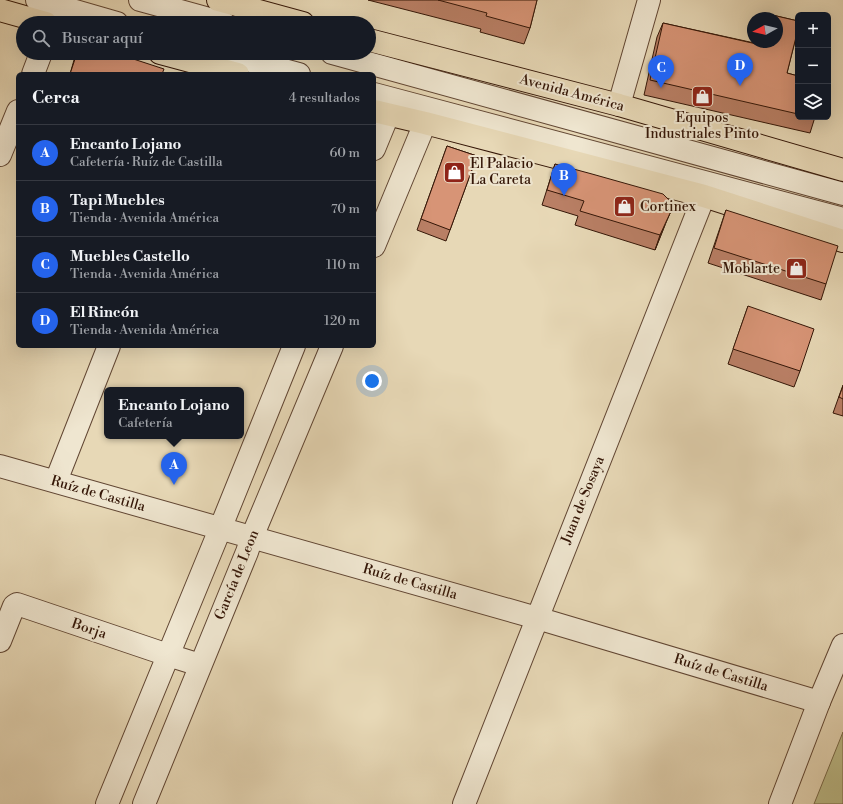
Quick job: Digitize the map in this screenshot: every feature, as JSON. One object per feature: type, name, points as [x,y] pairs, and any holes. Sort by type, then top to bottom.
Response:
[{"type":"main road","points":[[218,0],[266,7],[287,16]]},
{"type":"main road","points":[[0,10],[21,16]]},
{"type":"main road","name":"Avenida América","points":[[376,42],[619,105],[843,170]]},
{"type":"main road","points":[[194,60],[218,65],[234,72]]},
{"type":"main road","points":[[381,113],[425,123],[704,196],[843,241]]},
{"type":"street","points":[[37,0],[93,16]]},
{"type":"street","points":[[140,0],[198,16]]},
{"type":"street","points":[[619,105],[649,0]]},
{"type":"street","points":[[34,72],[38,60]]},
{"type":"street","points":[[357,60],[843,194]]},
{"type":"street","points":[[218,65],[281,72]]},
{"type":"street","points":[[376,95],[843,219]]},
{"type":"street","points":[[376,139],[381,113]]},
{"type":"street","points":[[0,155],[16,116]]},
{"type":"street","points":[[376,241],[425,123]]},
{"type":"street","name":"Juan de Sosaya","points":[[464,804],[704,196]]},
{"type":"street","points":[[56,482],[108,348]]},
{"type":"street","points":[[107,804],[221,528],[293,348]]},
{"type":"street","name":"García de Leon","points":[[144,804],[200,665],[248,552],[252,537],[331,348]]},
{"type":"street","name":"Ruíz de Castilla","points":[[0,466],[537,618],[819,702]]},
{"type":"street","name":"Borja","points":[[0,641],[14,606],[17,604],[200,665]]},
{"type":"street","points":[[780,804],[819,702],[843,645]]},
{"type":"shaded area","points":[[843,732],[843,804],[814,804]]},
{"type":"building","points":[[438,0],[537,0],[530,28],[486,16],[487,13]]},
{"type":"building","points":[[783,18],[795,20],[795,41],[787,73],[795,75],[795,113],[650,80],[663,23],[747,42],[747,48],[783,48]]},
{"type":"building","points":[[75,60],[136,60],[164,69],[163,72],[71,72]]},
{"type":"building","points":[[447,146],[477,156],[450,230],[421,219]]},
{"type":"building","points":[[555,164],[663,194],[670,201],[671,211],[660,235],[580,211],[584,201],[547,190]]},
{"type":"building","points":[[726,210],[838,246],[826,284],[714,248]]},
{"type":"building","points":[[748,306],[814,329],[800,371],[733,349]]},
{"type":"building","points":[[843,386],[843,399],[839,397]]},
{"type":"place","name":"El Rincón","points":[[740,86]]},
{"type":"place","name":"Muebles Castello","points":[[661,88]]},
{"type":"place","name":"Equipos Industriales Pinto","points":[[702,96]]},
{"type":"place","name":"El Palacio La Careta","points":[[455,172]]},
{"type":"place","name":"Tapi Muebles","points":[[564,196]]},
{"type":"place","name":"Cortinex","points":[[625,207]]},
{"type":"place","name":"Moblarte","points":[[796,269]]},
{"type":"place","name":"Encanto Lojano","points":[[174,485]]}]
